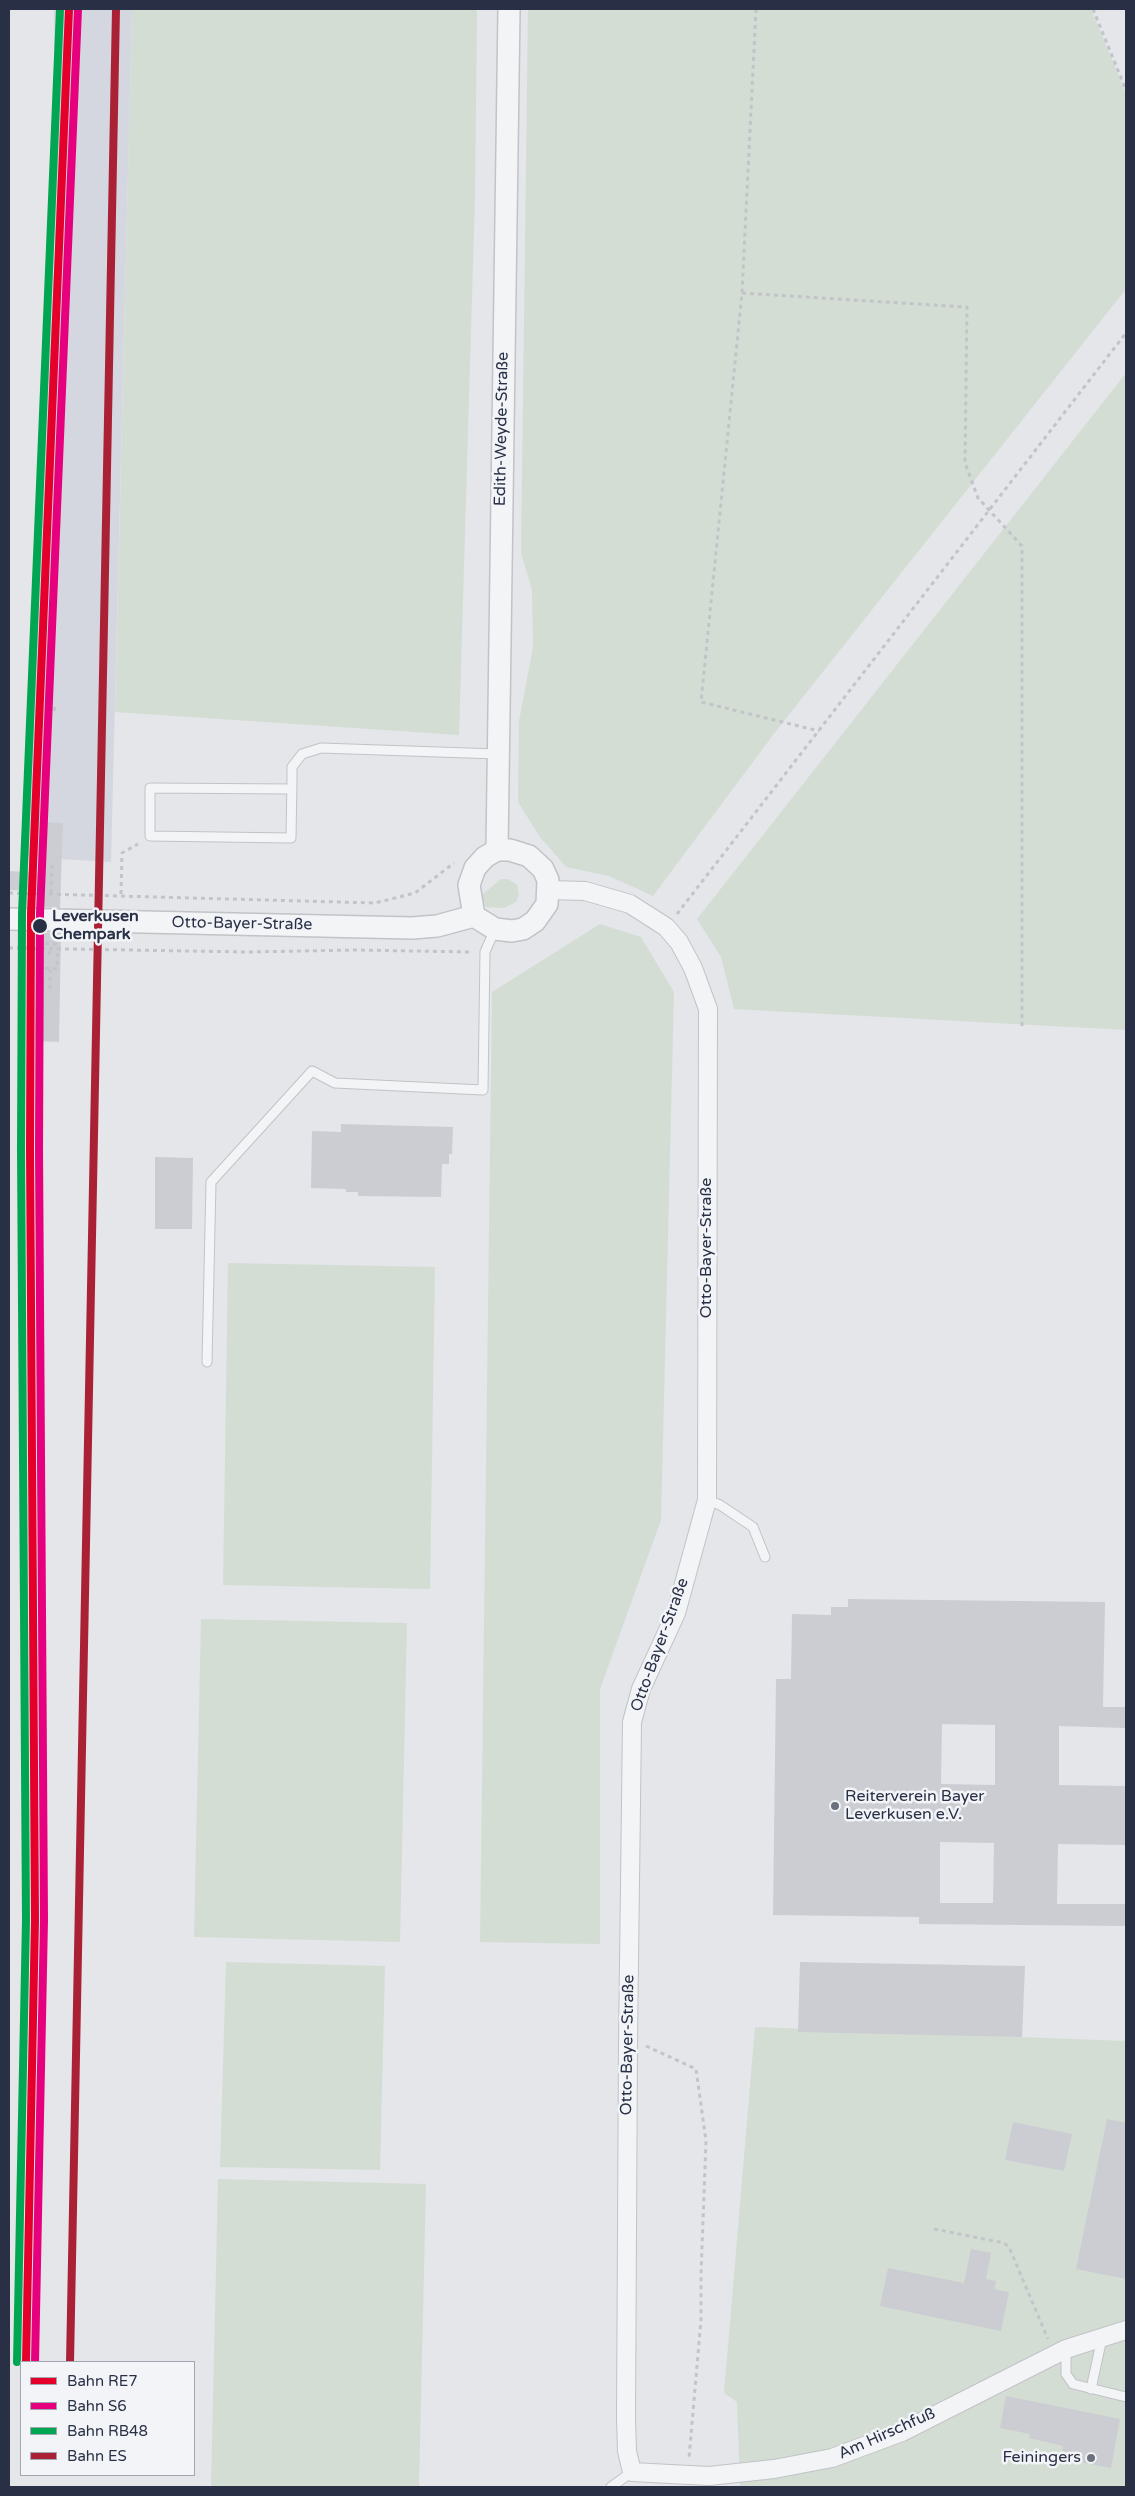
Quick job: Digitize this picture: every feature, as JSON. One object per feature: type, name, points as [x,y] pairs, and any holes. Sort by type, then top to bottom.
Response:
[{"type":"street","name":"Edith-Weyde-Straße","points":[[497,850],[509,9]]},
{"type":"street","points":[[497,850],[510,850],[529,856],[543,869],[549,890],[547,904],[535,921],[523,928],[512,931],[495,929],[474,916],[468,885],[476,868],[485,857],[497,850]]},
{"type":"street","name":"Otto-Bayer-Straße","points":[[549,890],[585,891],[630,904],[666,927],[679,942],[693,968],[708,1009],[707,1500],[676,1612],[641,1689],[632,1722],[626,2418],[627,2451],[632,2472]]},
{"type":"street","name":"Otto-Bayer-Straße","points":[[9,919],[412,928],[437,926],[474,916]]},
{"type":"street","name":"Am Hirschfuß","points":[[632,2472],[686,2476],[774,2469],[832,2458],[902,2432],[1060,2352],[1126,2330]]},
{"type":"lane","points":[[292,789],[150,788],[150,836],[290,838],[292,789],[292,767],[302,754],[321,748],[497,754]]},
{"type":"lane","points":[[207,1362],[211,1182],[312,1071],[335,1083],[483,1090],[485,952],[495,929]]},
{"type":"lane","points":[[707,1500],[720,1505],[752,1527],[765,1557]]},
{"type":"lane","points":[[1091,2389],[1102,2337]]},
{"type":"lane","points":[[1060,2352],[1066,2374],[1073,2384],[1126,2396]]},
{"type":"lane","points":[[611,2487],[632,2472]]},
{"type":"path","points":[[756,9],[742,293],[701,702],[819,731]]},
{"type":"path","points":[[1093,9],[1126,90]]},
{"type":"path","points":[[742,293],[967,307],[964,463],[978,498],[1022,546],[1022,1029]]},
{"type":"path","points":[[673,920],[1126,333]]},
{"type":"path","points":[[54,704],[54,711]]},
{"type":"path","points":[[121,894],[122,853],[150,836]]},
{"type":"path","points":[[9,893],[121,894],[375,903],[415,893],[459,858]]},
{"type":"path","points":[[52,862],[52,893]]},
{"type":"path","points":[[37,943],[58,948],[109,949]]},
{"type":"path","points":[[9,948],[41,948],[61,944]]},
{"type":"path","points":[[41,948],[41,968],[50,969],[57,969],[58,948]]},
{"type":"path","points":[[50,969],[50,989]]},
{"type":"path","points":[[628,2044],[640,2043],[696,2069],[701,2094],[706,2141],[701,2320],[692,2432],[686,2476]]},
{"type":"path","points":[[934,2229],[1004,2243],[1008,2247],[1060,2352]]},
{"type":"shaded area","points":[[54,9],[132,9],[111,862],[24,857],[30,689],[55,257]]},
{"type":"shaded area","points":[[132,9],[477,9],[475,196],[459,735],[115,712]]},
{"type":"shaded area","points":[[528,9],[1091,9],[1126,93],[1126,289],[776,731],[653,896],[609,876],[566,867],[540,837],[518,802],[519,721],[533,647],[532,590],[521,553]]},
{"type":"shaded area","points":[[1126,373],[1126,1030],[734,1009],[721,957],[697,919]]},
{"type":"shaded area","points":[[501,879],[508,879],[517,885],[519,895],[516,902],[504,908],[486,907],[483,903],[483,894]]},
{"type":"shaded area","points":[[600,924],[641,937],[674,992],[661,1520],[600,1689],[600,1944],[480,1942],[492,992]]},
{"type":"shaded area","points":[[228,1263],[435,1267],[430,1589],[223,1585]]},
{"type":"shaded area","points":[[201,1619],[407,1623],[400,1942],[194,1937]]},
{"type":"shaded area","points":[[226,1962],[385,1966],[380,2170],[220,2167]]},
{"type":"shaded area","points":[[755,2027],[1126,2041],[1126,2487],[740,2487],[737,2402],[724,2393]]},
{"type":"shaded area","points":[[218,2179],[426,2184],[419,2487],[211,2487]]},
{"type":"building","points":[[39,822],[63,823],[60,908],[37,907],[38,891],[9,890],[9,871],[38,873]]},
{"type":"building","points":[[37,932],[61,933],[59,1042],[35,1041]]},
{"type":"building","points":[[341,1124],[453,1127],[452,1154],[449,1154],[449,1164],[442,1164],[441,1197],[358,1196],[358,1192],[346,1192],[346,1189],[311,1188],[312,1131],[341,1132]]},
{"type":"building","points":[[155,1157],[193,1158],[192,1229],[155,1229]]},
{"type":"building","points":[[848,1599],[1105,1602],[1103,1707],[1126,1707],[1126,1728],[1059,1726],[1059,1785],[1126,1786],[1126,1845],[1058,1844],[1057,1904],[1126,1904],[1126,1926],[919,1924],[919,1917],[773,1915],[776,1679],[791,1679],[792,1614],[831,1615],[831,1607],[848,1607]],"holes":[[[942,1724],[995,1725],[995,1785],[941,1784]],[[940,1842],[994,1843],[993,1903],[940,1903]]]},
{"type":"building","points":[[800,1962],[1025,1966],[1022,2037],[798,2032]]},
{"type":"building","points":[[1107,2119],[1126,2123],[1126,2279],[1076,2269]]},
{"type":"building","points":[[1013,2122],[1072,2134],[1064,2171],[1005,2160]]},
{"type":"building","points":[[971,2249],[991,2253],[986,2279],[996,2281],[994,2289],[1009,2292],[1001,2331],[880,2306],[888,2268],[964,2283]]},
{"type":"building","points":[[1006,2396],[1120,2419],[1111,2468],[1061,2458],[1063,2446],[1029,2438],[1030,2434],[1000,2428]]},
{"type":"rail line","name":"RB48","points":[[17,2362],[26,1920],[21,1149],[22,913],[60,9]]},
{"type":"rail line","name":"RE7","points":[[26,2361],[35,1920],[30,1149],[31,913],[69,9]]},
{"type":"rail line","name":"S6","points":[[35,2361],[44,1920],[39,1149],[40,913],[78,9]]},
{"type":"rail line","name":"ES","points":[[70,2361],[116,9]]},
{"type":"place","name":"Leverkusen Chempark","points":[[40,926]]},
{"type":"place","name":"Reiterverein Bayer Leverkusen e.V.","points":[[835,1806]]},
{"type":"place","name":"Feiningers","points":[[1091,2458]]}]
